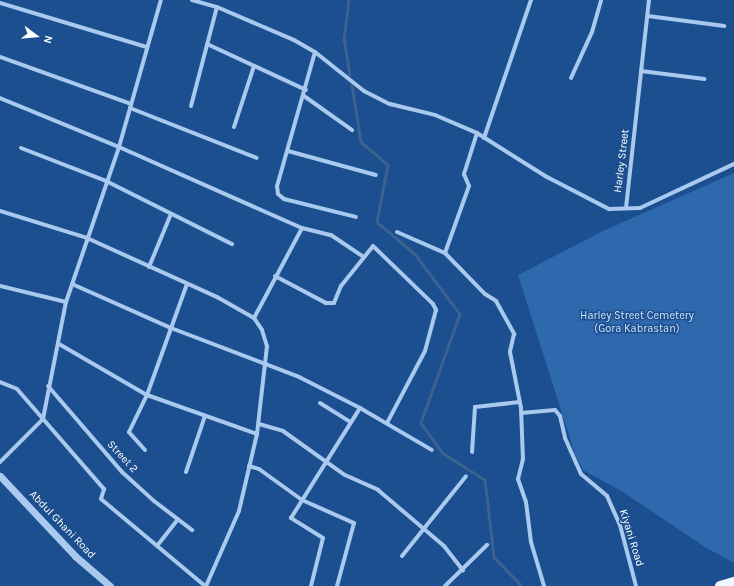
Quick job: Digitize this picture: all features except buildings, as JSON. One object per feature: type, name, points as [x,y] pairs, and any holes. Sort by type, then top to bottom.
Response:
[{"type":"main road","points":[[720,586],[734,582]]},
{"type":"street","points":[[0,462],[43,420],[48,386],[59,344],[66,302],[106,181],[119,147],[161,0]]},
{"type":"street","points":[[192,0],[217,7],[315,52],[364,91],[390,104],[435,115],[476,133],[547,177],[608,209],[626,208]]},
{"type":"street","points":[[484,138],[531,0]]},
{"type":"street","points":[[571,78],[592,32],[601,0]]},
{"type":"street","name":"Harley Street","points":[[649,0],[626,208],[640,208],[734,164]]},
{"type":"street","points":[[0,3],[147,47]]},
{"type":"street","points":[[191,106],[217,7]]},
{"type":"street","points":[[648,16],[724,26]]},
{"type":"street","points":[[207,44],[306,90]]},
{"type":"street","points":[[315,52],[306,90],[277,186],[278,194],[284,199],[356,217]]},
{"type":"street","points":[[0,57],[131,106],[257,158]]},
{"type":"street","points":[[234,127],[254,66]]},
{"type":"street","points":[[641,71],[704,79]]},
{"type":"street","points":[[304,96],[352,130]]},
{"type":"street","points":[[0,98],[119,147],[302,228],[331,236],[362,256]]},
{"type":"street","points":[[445,253],[470,186],[464,174],[476,133]]},
{"type":"street","points":[[21,148],[106,181],[232,244]]},
{"type":"street","points":[[288,151],[376,175]]},
{"type":"street","points":[[0,211],[87,238],[187,284],[254,318],[267,346],[259,424],[239,511],[205,586],[102,499],[104,489],[17,389],[0,382]]},
{"type":"street","points":[[149,267],[171,214]]},
{"type":"street","points":[[254,318],[275,276],[302,228]]},
{"type":"street","points":[[397,232],[445,253],[485,294],[496,301],[514,334],[510,352],[520,402],[523,459],[518,479],[526,502],[531,542],[544,586]]},
{"type":"street","points":[[275,276],[326,303],[334,303],[341,286],[362,256],[372,246],[433,304],[436,310],[425,351],[387,423]]},
{"type":"street","points":[[72,284],[172,328],[299,377],[360,408],[432,450]]},
{"type":"street","points":[[145,450],[129,432],[147,395],[187,284]]},
{"type":"street","points":[[0,286],[66,302]]},
{"type":"street","points":[[59,344],[147,395],[257,434]]},
{"type":"street","name":"Street 2","points":[[48,386],[122,472],[192,530]]},
{"type":"street","points":[[472,452],[475,407],[520,402]]},
{"type":"street","points":[[320,403],[351,422]]},
{"type":"street","points":[[311,586],[323,538],[300,526],[291,518],[360,408]]},
{"type":"street","name":"Kiyani Road","points":[[521,413],[555,410],[560,416],[565,438],[581,474],[607,496],[620,525],[636,586]]},
{"type":"street","points":[[186,472],[205,416]]},
{"type":"street","points":[[259,424],[283,431],[345,475],[378,490],[444,546],[463,570]]},
{"type":"street","points":[[250,466],[259,470],[302,500],[354,523],[337,586]]},
{"type":"street","name":"Abdul Ghani Road","points":[[0,476],[74,556],[110,586]]},
{"type":"street","points":[[402,556],[466,476]]},
{"type":"street","points":[[158,546],[178,519]]},
{"type":"street","points":[[446,586],[487,545]]},
{"type":"green space","name":"Harley Street Cemetery (Gora Kabrastan)","points":[[734,173],[734,563],[705,547],[623,492],[583,470],[575,454],[518,275],[603,231]]},
{"type":"waterway","points":[[349,0],[344,38],[350,75]]},
{"type":"waterway","points":[[352,85],[361,142],[388,165],[377,222],[415,254],[460,314],[421,423],[443,453],[485,480],[494,557],[522,586]]}]
